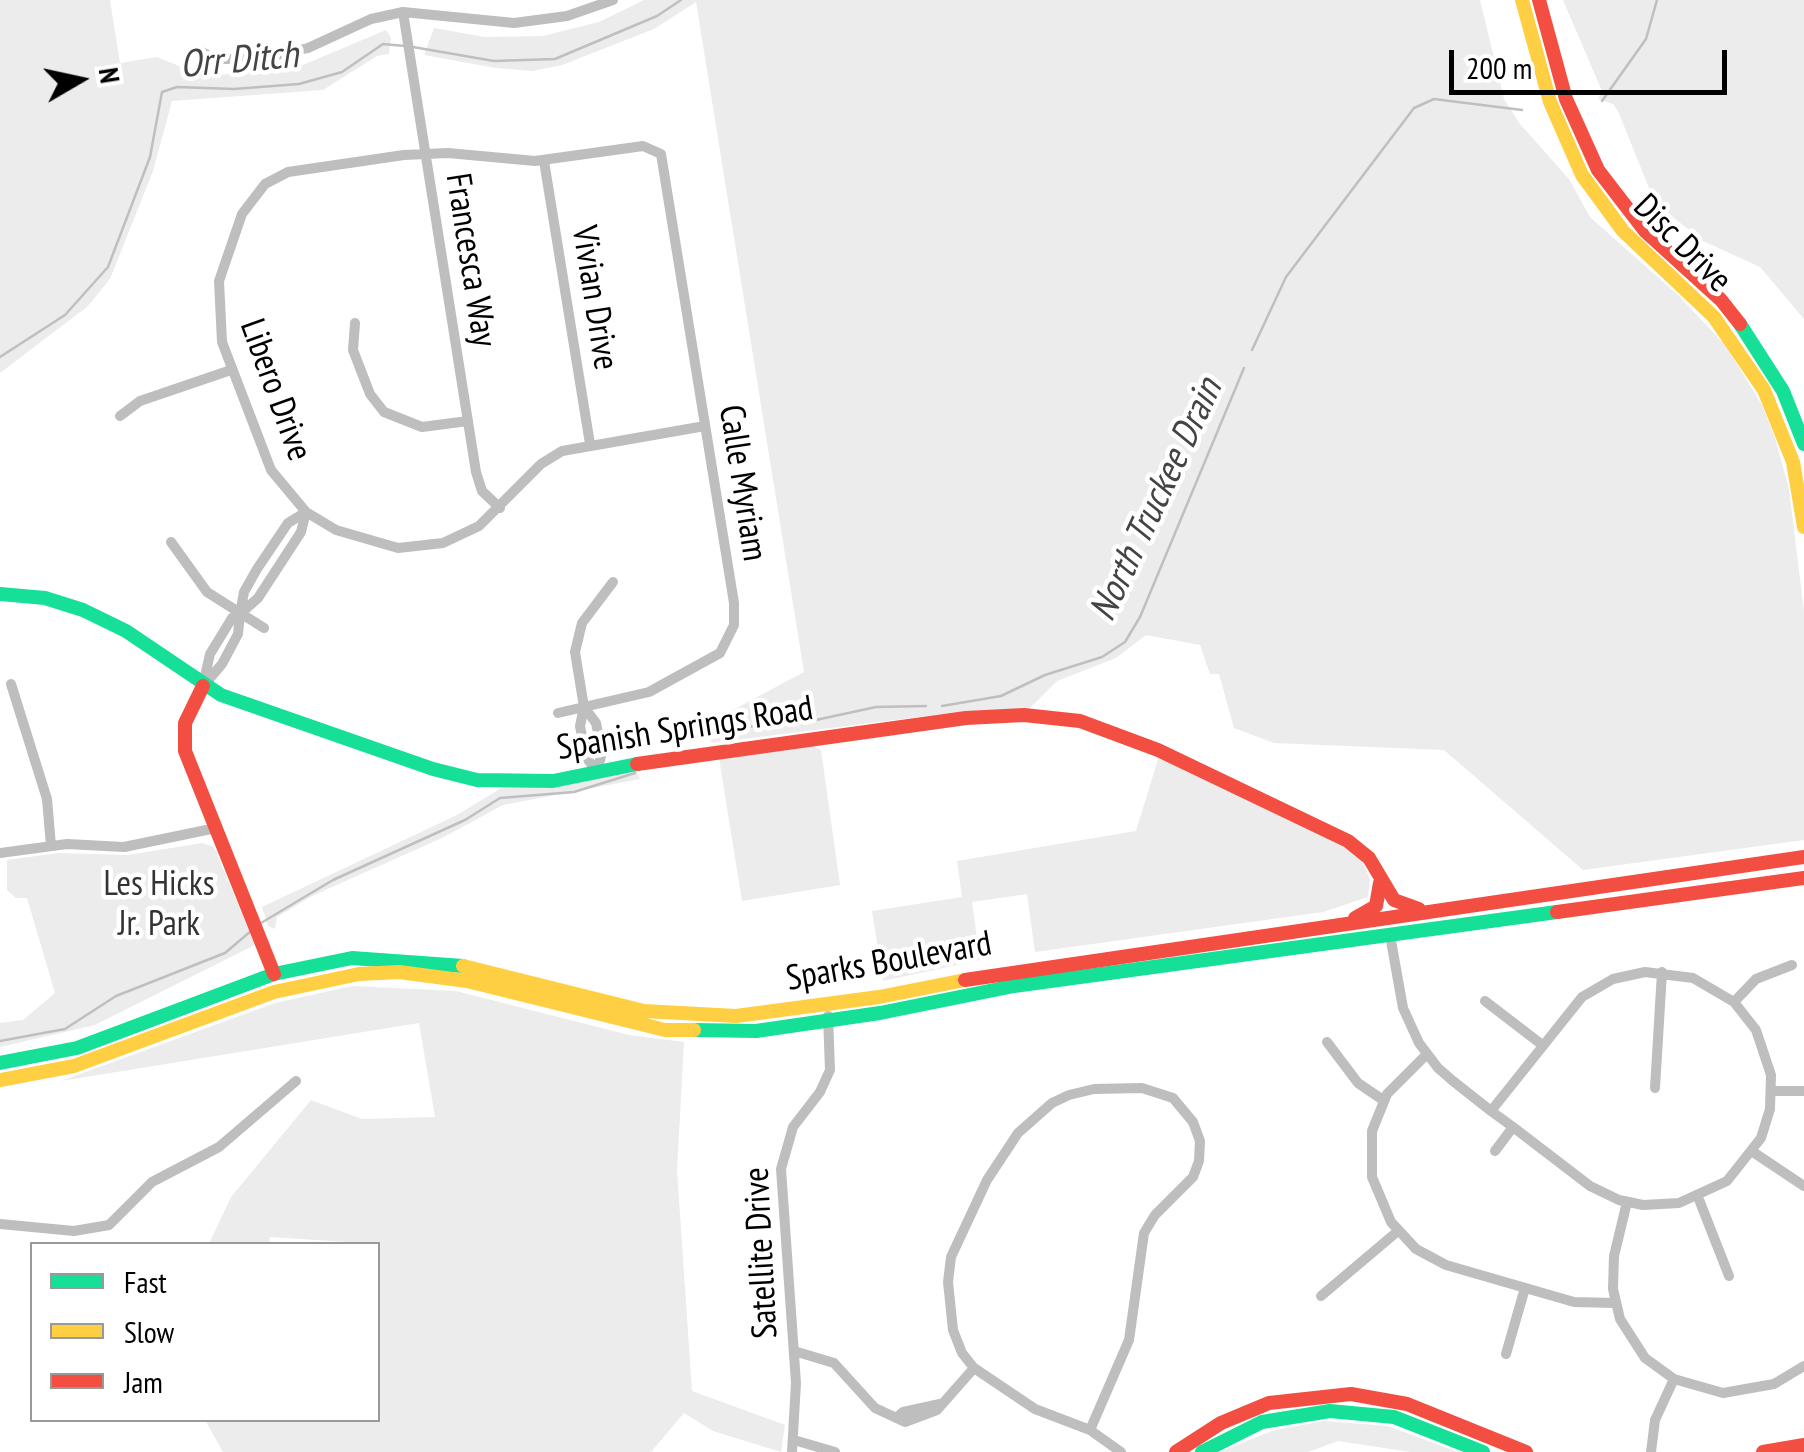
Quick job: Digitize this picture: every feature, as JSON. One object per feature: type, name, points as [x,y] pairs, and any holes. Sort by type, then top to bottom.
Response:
[{"type":"main road","name":"Disc Drive","points":[[1522,0],[1550,102],[1582,175],[1634,244],[1714,317],[1764,390],[1793,462],[1804,527]]},
{"type":"main road","name":"Disc Drive","points":[[1539,0],[1566,99],[1598,170],[1645,231],[1721,300],[1748,334],[1772,370],[1804,444]]},
{"type":"main road","name":"Spanish Springs Road","points":[[0,594],[45,598],[83,610],[126,631],[203,686],[450,774],[530,783],[686,754],[924,723],[1052,717],[1128,737],[1320,828],[1361,850],[1398,905],[1450,911]]},
{"type":"main road","points":[[135,1044],[181,1020],[270,984],[274,974],[184,741],[188,714],[203,686]]},
{"type":"main road","name":"Sparks Boulevard","points":[[0,1064],[48,1056],[106,1039],[274,974],[352,958],[414,957],[472,966],[664,1013],[736,1016],[827,1005],[1009,970],[1450,911],[1800,857]]},
{"type":"main road","points":[[1331,926],[1376,906],[1381,894],[1378,873]]},
{"type":"main road","name":"Sparks Boulevard","points":[[0,1080],[74,1066],[274,992],[332,977],[400,972],[434,975],[665,1030],[741,1032],[829,1022],[1014,986],[1804,878]]},
{"type":"main road","points":[[1720,890],[1804,887]]},
{"type":"main road","points":[[1233,940],[1378,929],[1390,935],[1399,926],[1487,912],[1550,894]]},
{"type":"main road","points":[[274,974],[332,977]]},
{"type":"main road","points":[[1176,1452],[1221,1422],[1269,1404],[1351,1394],[1420,1408],[1526,1452]]},
{"type":"main road","points":[[1202,1452],[1262,1422],[1330,1411],[1394,1417],[1483,1452]]},
{"type":"main road","points":[[1763,1452],[1804,1444]]},
{"type":"street","points":[[197,49],[223,61],[277,56],[371,19],[403,12],[514,24],[567,16],[612,0]]},
{"type":"street","name":"Francesca Way","points":[[403,12],[478,482],[500,508]]},
{"type":"street","name":"Libero Drive","points":[[656,149],[644,146],[544,161],[425,152],[288,172],[256,193],[237,226],[219,281],[218,326],[271,470],[306,512],[370,543],[414,548],[466,534],[500,508],[541,464],[562,452],[704,426]]},
{"type":"street","name":"Calle Myriam","points":[[558,713],[649,692],[710,660],[731,637],[734,603],[665,173],[656,149]]},
{"type":"street","name":"Vivian Drive","points":[[544,161],[590,444]]},
{"type":"street","points":[[355,323],[353,350],[370,394],[384,412],[400,422],[422,427],[468,421]]},
{"type":"street","points":[[120,416],[140,401],[231,370]]},
{"type":"street","points":[[240,614],[244,592],[272,545],[288,523],[306,512]]},
{"type":"street","points":[[171,542],[198,582],[264,628]]},
{"type":"street","points":[[597,772],[602,752],[593,717],[584,707],[576,642],[582,623],[613,582]]},
{"type":"street","points":[[203,686],[210,654],[232,618],[240,614]]},
{"type":"street","points":[[11,684],[47,799],[51,846]]},
{"type":"street","points":[[0,853],[51,846],[124,847],[216,828]]},
{"type":"street","points":[[1390,935],[1403,1008],[1426,1054],[1491,1110],[1512,1127],[1590,1186],[1627,1202],[1661,1206],[1698,1197],[1727,1180],[1753,1152],[1766,1124],[1772,1091],[1763,1044],[1734,1002],[1708,984],[1662,972],[1629,974],[1598,986],[1571,1007],[1491,1110]]},
{"type":"street","points":[[1734,1002],[1756,979],[1792,964]]},
{"type":"street","points":[[1655,1088],[1662,972]]},
{"type":"street","points":[[1485,1001],[1541,1044]]},
{"type":"street","name":"Satellite Drive","points":[[793,1446],[794,1351],[782,1154],[793,1127],[827,1080],[832,1056],[827,1005]]},
{"type":"street","points":[[1326,1042],[1358,1083],[1383,1100]]},
{"type":"street","points":[[1426,1054],[1397,1080],[1383,1100],[1372,1131],[1370,1162],[1376,1194],[1398,1231],[1431,1258],[1588,1305],[1615,1303]]},
{"type":"street","points":[[0,1224],[74,1231],[109,1224],[152,1182],[219,1147],[296,1081]]},
{"type":"street","points":[[1090,1430],[1129,1340],[1144,1234],[1155,1215],[1194,1177],[1199,1162],[1200,1141],[1194,1122],[1172,1098],[1142,1088],[1094,1088],[1052,1103],[1018,1133],[987,1180],[952,1257],[948,1304],[953,1330],[974,1368],[1035,1409],[1090,1430],[1120,1452]]},
{"type":"street","points":[[1772,1091],[1804,1091]]},
{"type":"street","points":[[1494,1151],[1512,1127]]},
{"type":"street","points":[[1753,1152],[1804,1186]]},
{"type":"street","points":[[1698,1197],[1730,1276]]},
{"type":"street","points":[[1627,1202],[1614,1256],[1615,1303],[1635,1346],[1674,1379],[1706,1391],[1741,1393],[1774,1384],[1804,1366]]},
{"type":"street","points":[[1322,1296],[1398,1231]]},
{"type":"street","points":[[1506,1354],[1525,1288]]},
{"type":"street","points":[[794,1351],[834,1363],[875,1408],[896,1418],[940,1404],[974,1368]]},
{"type":"street","points":[[1651,1452],[1655,1420],[1674,1379]]},
{"type":"street","points":[[793,1446],[835,1452]]},
{"type":"green space","points":[[0,0],[110,0],[120,63],[157,57],[194,72],[220,75],[303,65],[386,30],[391,38],[389,54],[377,56],[323,90],[172,101],[153,171],[110,279],[88,306],[0,373]]},
{"type":"green space","points":[[644,0],[1480,0],[1504,99],[1520,124],[1569,179],[1590,217],[1679,296],[1725,345],[1762,405],[1775,438],[1789,489],[1804,611],[1804,840],[1583,870],[1444,750],[1274,743],[1234,728],[1219,674],[1210,674],[1200,645],[1146,635],[1116,658],[1057,681],[1028,710],[942,714],[712,743],[703,726],[804,672],[696,2],[654,29],[562,65],[532,71],[424,55],[434,28],[485,37],[543,36],[599,22]]},
{"type":"green space","points":[[1563,0],[1804,0],[1804,319],[1760,267],[1703,241],[1655,203],[1618,111],[1613,104],[1598,99],[1602,91]]},
{"type":"green space","points":[[808,744],[821,750],[840,885],[742,901],[719,758]]},
{"type":"green space","points":[[1159,756],[1334,840],[1361,858],[1370,879],[1368,897],[1323,912],[1035,952],[1027,894],[972,902],[980,960],[883,981],[872,911],[962,897],[957,861],[1136,831]]},
{"type":"green space","points":[[635,768],[640,779],[503,805],[442,838],[312,896],[277,917],[275,929],[268,926],[262,907],[457,815],[503,787],[562,785]]},
{"type":"green space","name":"Les Hicks Jr. Park","points":[[202,843],[214,847],[255,945],[95,1025],[0,1047],[0,1023],[23,1020],[55,993],[27,898],[16,898],[7,890],[7,860],[58,853],[128,855]]},
{"type":"green space","points":[[352,986],[456,991],[629,1035],[684,1042],[677,1170],[692,1391],[785,1425],[781,1452],[713,1431],[684,1413],[651,1452],[223,1452],[206,1422],[380,1422],[380,1242],[270,1237],[269,1242],[210,1242],[231,1197],[311,1100],[362,1119],[435,1117],[419,1023],[61,1081],[275,1003]]},
{"type":"green space","points":[[1324,1421],[1388,1426],[1458,1452],[1410,1452],[1338,1441],[1308,1452],[1219,1452],[1275,1430]]},
{"type":"waterway","name":"Orr Ditch","points":[[413,47],[494,61],[555,59],[657,16],[681,0]]},
{"type":"waterway","name":"North Truckee Drain","points":[[1602,101],[1646,39],[1657,0]]},
{"type":"waterway","name":"Orr Ditch","points":[[0,357],[65,315],[108,267],[150,157],[162,92],[177,87],[234,89],[299,84],[342,72],[383,44],[405,46]]},
{"type":"waterway","name":"North Truckee Drain","points":[[1252,350],[1286,277],[1414,108],[1434,99],[1522,110]]},
{"type":"waterway","name":"North Truckee Drain","points":[[942,706],[1001,696],[1045,675],[1102,657],[1125,642],[1140,617],[1244,368]]},
{"type":"waterway","name":"North Truckee Drain","points":[[710,735],[768,723],[802,723],[876,707],[926,706]]},
{"type":"waterway","name":"North Truckee Drain","points":[[261,923],[333,880],[465,820],[500,798],[574,792],[635,773]]},
{"type":"waterway","name":"North Truckee Drain","points":[[0,1041],[65,1029],[116,996],[225,953],[251,931]]},
{"type":"traffic: fast","points":[[1740,324],[1783,391],[1804,444]]},
{"type":"traffic: fast","points":[[0,594],[45,598],[83,610],[126,631],[221,695],[433,769],[477,780],[553,781],[637,764]]},
{"type":"traffic: fast","points":[[694,1030],[756,1031],[880,1013],[1014,986],[1557,912]]},
{"type":"traffic: fast","points":[[0,1063],[77,1048],[274,974],[352,958],[463,966]]},
{"type":"traffic: fast","points":[[1202,1452],[1262,1422],[1330,1411],[1394,1417],[1483,1452]]},
{"type":"traffic: slow","points":[[1522,0],[1550,102],[1582,175],[1623,231],[1714,317],[1764,390],[1793,462],[1804,527]]},
{"type":"traffic: slow","points":[[463,966],[644,1011],[736,1016],[879,997],[965,980]]},
{"type":"traffic: slow","points":[[0,1080],[74,1066],[274,992],[359,974],[399,972],[467,981],[665,1030],[694,1030]]},
{"type":"traffic: jam","points":[[1539,0],[1566,99],[1598,170],[1645,231],[1721,300],[1740,324]]},
{"type":"traffic: jam","points":[[203,686],[185,723],[185,751],[274,974]]},
{"type":"traffic: jam","points":[[637,764],[966,718],[1024,715],[1080,721],[1158,750],[1348,841],[1369,858],[1394,900],[1419,909]]},
{"type":"traffic: jam","points":[[965,980],[1804,857]]},
{"type":"traffic: jam","points":[[1557,912],[1804,878]]},
{"type":"traffic: jam","points":[[1355,918],[1376,906],[1380,883]]},
{"type":"traffic: jam","points":[[1176,1452],[1221,1423],[1269,1403],[1351,1394],[1407,1404],[1526,1452]]},
{"type":"traffic: jam","points":[[1763,1452],[1804,1445]]}]
